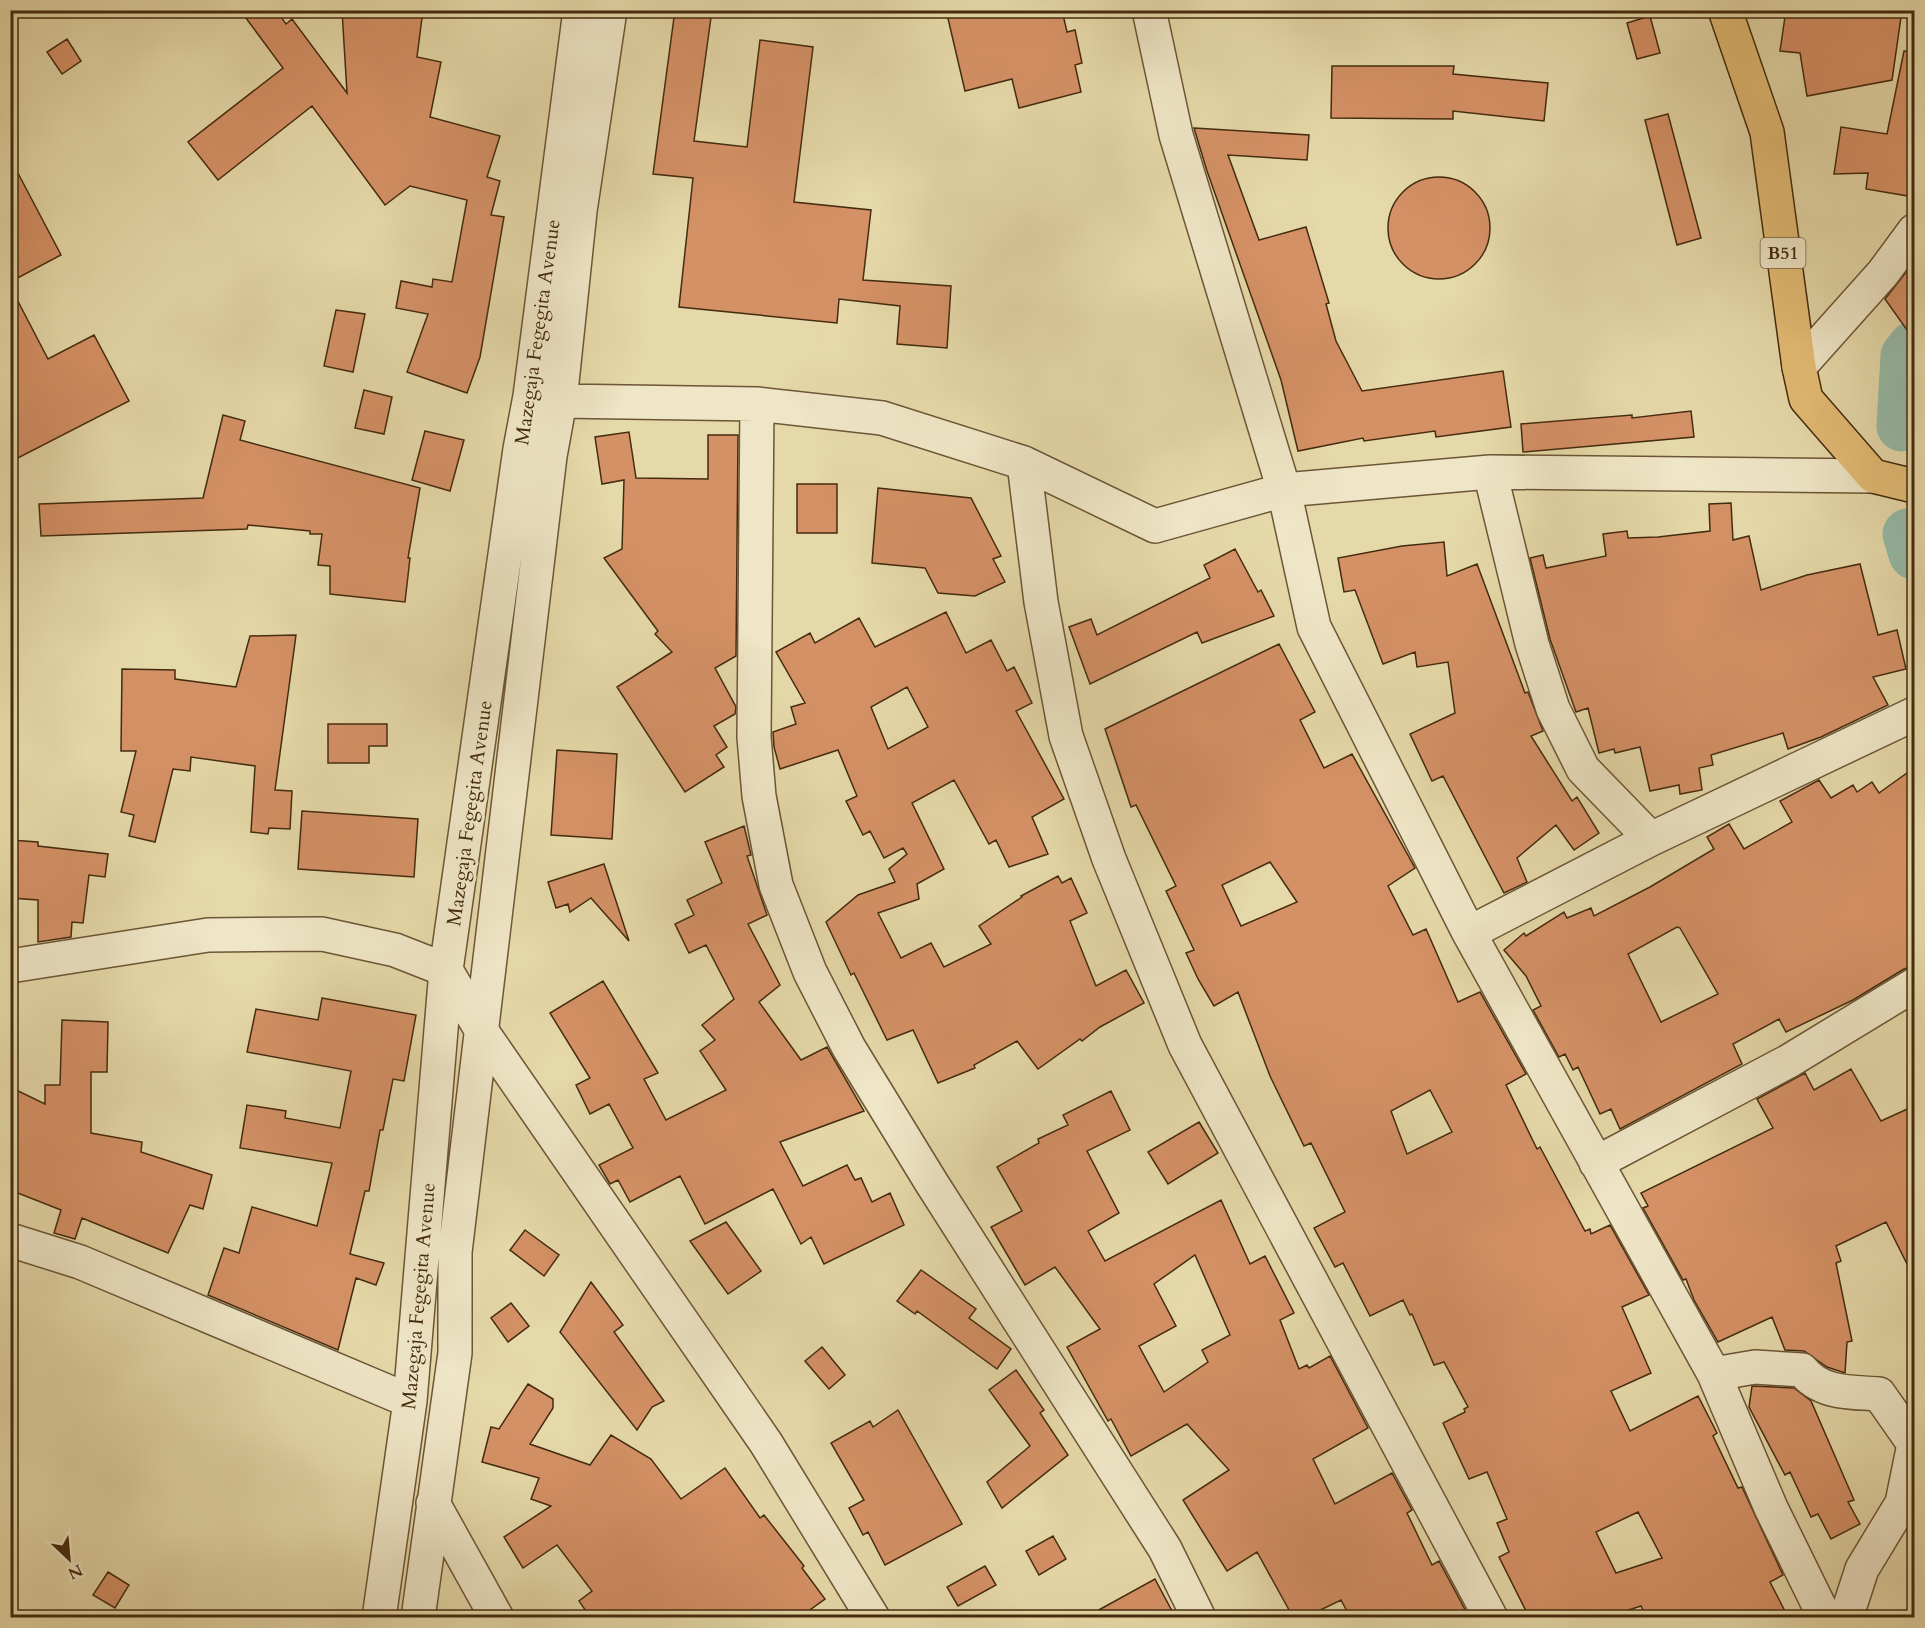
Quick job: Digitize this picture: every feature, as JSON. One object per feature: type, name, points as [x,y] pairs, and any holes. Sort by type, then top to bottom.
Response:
[{"type":"highway","name":"B51","points":[[1725,10],[1767,132],[1799,367],[1806,399],[1873,476]]},
{"type":"highway","points":[[1873,476],[1914,486]]},
{"type":"street","name":"Mazegaja Fegegita Avenue","points":[[418,1617],[454,1353],[455,1252],[483,1033],[510,780],[550,456],[545,399],[580,10]]},
{"type":"street","name":"Mazegaja Fegegita Avenue","points":[[379,1617],[410,1401],[446,970],[520,449],[545,399],[579,211],[610,10]]},
{"type":"street","points":[[1149,10],[1176,135],[1284,490],[1314,627],[1469,933],[1714,1374],[1771,1508],[1825,1617]]},
{"type":"street","points":[[1799,367],[1883,273],[1914,231]]},
{"type":"street","points":[[545,399],[757,404],[882,418],[1024,463],[1155,526],[1284,490],[1490,472],[1873,476]]},
{"type":"street","points":[[757,404],[754,738],[759,796],[776,885],[810,972],[849,1048],[931,1182],[1165,1549],[1199,1617]]},
{"type":"street","points":[[1024,463],[1041,602],[1066,736],[1109,859],[1185,1046],[1491,1617]]},
{"type":"street","points":[[1490,472],[1532,644],[1553,709],[1583,770],[1651,839]]},
{"type":"street","points":[[1469,933],[1651,839],[1914,714]]},
{"type":"street","points":[[10,966],[208,935],[322,934],[395,951],[446,970],[483,1033],[766,1443],[873,1617]]},
{"type":"street","points":[[1596,1163],[1789,1060],[1914,985]]},
{"type":"street","points":[[10,1240],[80,1262],[410,1401]]},
{"type":"street","points":[[1714,1374],[1755,1367],[1802,1370],[1812,1383],[1842,1391],[1879,1394],[1914,1444],[1902,1503],[1862,1569],[1846,1617]]},
{"type":"street","points":[[433,1503],[497,1617]]},
{"type":"building","points":[[240,10],[276,10],[286,24],[292,19],[347,93],[342,10],[423,10],[417,57],[441,62],[430,117],[500,136],[487,177],[500,181],[491,215],[504,217],[480,357],[467,393],[407,372],[428,314],[396,308],[401,281],[432,287],[433,279],[452,282],[467,200],[410,186],[385,205],[312,106],[218,180],[188,142],[283,68]]},
{"type":"building","points":[[675,10],[712,10],[694,141],[747,147],[760,40],[813,47],[794,202],[871,210],[863,280],[951,286],[947,348],[897,344],[900,306],[839,299],[837,323],[679,307],[693,178],[653,174]]},
{"type":"building","points":[[946,10],[1062,10],[1067,32],[1075,30],[1082,63],[1075,65],[1081,92],[1019,108],[1012,79],[965,91]]},
{"type":"building","points":[[1786,10],[1902,10],[1892,80],[1807,96],[1800,53],[1780,51]]},
{"type":"building","points":[[1650,16],[1660,53],[1637,59],[1627,23]]},
{"type":"building","points":[[67,39],[81,61],[62,74],[47,52]]},
{"type":"building","points":[[1904,51],[1914,52],[1914,197],[1866,189],[1868,173],[1834,174],[1841,127],[1887,134]]},
{"type":"building","points":[[1332,66],[1454,66],[1453,74],[1548,83],[1544,121],[1453,111],[1453,119],[1331,118]]},
{"type":"building","points":[[1668,114],[1701,238],[1677,245],[1645,120]]},
{"type":"building","points":[[1194,128],[1309,135],[1307,160],[1228,155],[1259,240],[1306,227],[1329,303],[1326,304],[1336,341],[1362,391],[1503,371],[1511,427],[1436,437],[1435,431],[1364,441],[1363,438],[1298,451],[1281,380]]},
{"type":"building","points":[[10,158],[61,255],[10,282]]},
{"type":"building","points":[[1439,177],[1458,181],[1475,192],[1486,209],[1490,228],[1486,247],[1475,264],[1458,275],[1439,279],[1420,275],[1403,264],[1392,247],[1388,228],[1392,209],[1403,192],[1420,181]]},
{"type":"building","points":[[1914,262],[1914,340],[1885,299]]},
{"type":"building","points":[[10,286],[48,359],[94,335],[129,401],[10,462]]},
{"type":"building","points":[[336,310],[365,314],[353,372],[324,366]]},
{"type":"building","points":[[364,390],[392,397],[384,434],[355,428]]},
{"type":"building","points":[[1691,411],[1694,437],[1523,452],[1521,424],[1632,415],[1632,418]]},
{"type":"building","points":[[223,415],[245,421],[240,440],[420,488],[408,558],[410,558],[405,602],[330,594],[330,566],[318,565],[322,534],[310,534],[310,531],[248,525],[247,529],[41,536],[39,504],[203,498]]},
{"type":"building","points":[[425,431],[464,440],[450,491],[412,480]]},
{"type":"building","points":[[629,432],[636,478],[708,479],[708,435],[738,435],[736,656],[715,668],[736,707],[735,714],[714,726],[727,747],[716,755],[724,767],[685,792],[617,687],[672,652],[655,634],[658,631],[604,558],[622,549],[624,480],[602,484],[595,437]]},
{"type":"building","points":[[797,484],[837,484],[837,533],[797,533]]},
{"type":"building","points":[[878,488],[971,498],[1001,556],[993,559],[1005,582],[975,596],[938,593],[925,568],[872,563]]},
{"type":"building","points":[[1731,503],[1733,540],[1749,536],[1761,590],[1807,575],[1860,564],[1878,635],[1897,630],[1906,669],[1873,677],[1888,705],[1821,737],[1788,749],[1783,733],[1711,755],[1713,765],[1699,768],[1702,790],[1680,794],[1679,785],[1650,791],[1640,747],[1615,753],[1614,749],[1599,753],[1588,708],[1576,712],[1550,639],[1530,558],[1543,555],[1546,568],[1606,556],[1603,534],[1627,531],[1628,538],[1710,531],[1709,504]]},
{"type":"building","points":[[1444,542],[1447,576],[1477,564],[1525,693],[1528,692],[1543,731],[1531,736],[1572,801],[1577,797],[1599,833],[1574,850],[1556,825],[1517,858],[1527,882],[1504,893],[1443,776],[1432,781],[1410,734],[1455,713],[1448,662],[1417,667],[1415,652],[1383,664],[1355,590],[1344,592],[1338,558],[1402,546]]},
{"type":"building","points":[[1235,549],[1258,592],[1261,590],[1274,616],[1202,643],[1197,632],[1090,684],[1069,627],[1091,619],[1097,635],[1210,578],[1204,565]]},
{"type":"building","points":[[946,612],[966,653],[991,640],[1007,671],[1014,667],[1032,703],[1016,711],[1064,799],[1032,817],[1048,854],[1009,867],[996,840],[989,844],[954,780],[912,803],[944,869],[917,884],[919,899],[878,913],[901,958],[931,943],[944,967],[991,944],[979,926],[1021,896],[1058,876],[1062,883],[1071,878],[1087,913],[1070,921],[1096,986],[1126,970],[1144,1003],[1100,1027],[1082,1041],[1080,1039],[1038,1069],[1017,1041],[974,1065],[975,1068],[938,1083],[913,1030],[887,1040],[854,973],[851,975],[826,922],[858,895],[895,882],[889,869],[907,854],[903,848],[884,858],[870,831],[863,835],[846,801],[857,796],[838,750],[780,769],[774,747],[773,732],[796,724],[791,707],[805,703],[776,652],[810,633],[815,643],[859,618],[875,647]],"holes":[[[907,687],[928,727],[888,749],[871,707]]]},
{"type":"building","points":[[296,635],[275,790],[292,791],[290,829],[269,828],[268,834],[251,832],[255,766],[191,757],[190,771],[173,769],[155,842],[129,836],[134,815],[121,812],[136,751],[121,751],[122,669],[175,670],[175,679],[236,687],[250,636]]},
{"type":"building","points":[[1279,644],[1315,712],[1300,720],[1324,768],[1352,754],[1415,868],[1388,886],[1413,935],[1426,929],[1458,1002],[1480,992],[1526,1074],[1506,1085],[1537,1149],[1540,1147],[1585,1231],[1590,1229],[1591,1234],[1610,1225],[1649,1295],[1622,1307],[1651,1373],[1611,1391],[1630,1431],[1698,1396],[1717,1433],[1713,1436],[1738,1488],[1742,1487],[1783,1575],[1770,1582],[1788,1617],[1646,1617],[1641,1606],[1607,1617],[1529,1617],[1499,1557],[1509,1552],[1497,1523],[1507,1519],[1487,1472],[1469,1479],[1443,1423],[1465,1412],[1464,1409],[1468,1407],[1444,1362],[1434,1365],[1412,1314],[1410,1315],[1403,1300],[1370,1316],[1343,1263],[1335,1267],[1314,1228],[1345,1212],[1311,1143],[1304,1146],[1270,1076],[1238,992],[1214,1006],[1198,979],[1186,953],[1194,950],[1166,891],[1176,886],[1136,805],[1131,807],[1105,729]],"holes":[[[1270,862],[1297,902],[1241,926],[1222,885]],[[1430,1090],[1452,1132],[1407,1154],[1391,1111]],[[1638,1512],[1662,1558],[1616,1573],[1596,1532]]]},
{"type":"building","points":[[328,724],[387,724],[387,746],[369,746],[369,763],[328,763]]},
{"type":"building","points":[[557,750],[617,754],[612,839],[551,835]]},
{"type":"building","points":[[1914,768],[1914,966],[1904,969],[1853,1000],[1786,1032],[1779,1019],[1733,1044],[1742,1064],[1620,1129],[1611,1109],[1600,1114],[1578,1067],[1573,1070],[1565,1054],[1559,1057],[1533,1010],[1541,1006],[1526,976],[1504,950],[1524,933],[1526,936],[1564,912],[1567,918],[1591,908],[1594,916],[1650,887],[1714,849],[1707,837],[1729,824],[1744,849],[1792,822],[1780,801],[1819,780],[1831,798],[1853,785],[1857,792],[1872,782],[1879,793]],"holes":[[[1677,927],[1680,928],[1718,994],[1661,1022],[1628,954]]]},
{"type":"building","points":[[302,811],[418,819],[414,877],[298,869]]},
{"type":"building","points":[[744,826],[751,855],[747,856],[767,915],[748,924],[780,985],[759,1002],[801,1060],[827,1047],[864,1111],[780,1142],[803,1186],[847,1165],[855,1180],[861,1178],[872,1202],[890,1193],[904,1225],[824,1264],[811,1237],[801,1244],[773,1189],[705,1224],[680,1176],[630,1202],[618,1180],[610,1184],[599,1165],[633,1148],[609,1104],[590,1114],[576,1085],[590,1078],[550,1013],[603,981],[658,1073],[644,1079],[666,1120],[726,1090],[700,1051],[715,1040],[702,1025],[734,999],[706,945],[689,953],[675,924],[694,915],[687,900],[722,883],[705,842]]},
{"type":"building","points":[[10,840],[38,842],[38,846],[108,854],[105,877],[89,875],[83,923],[72,922],[71,937],[38,942],[38,900],[10,898]]},
{"type":"building","points":[[604,864],[629,941],[591,898],[570,912],[568,904],[556,908],[548,882]]},
{"type":"building","points":[[322,998],[416,1015],[404,1081],[393,1079],[383,1130],[380,1130],[369,1191],[365,1191],[350,1254],[384,1263],[376,1285],[356,1278],[338,1350],[208,1295],[224,1248],[239,1253],[252,1207],[317,1226],[332,1163],[240,1148],[247,1105],[286,1111],[285,1118],[340,1128],[351,1071],[247,1052],[256,1009],[318,1020]]},
{"type":"building","points":[[62,1020],[108,1022],[107,1072],[91,1072],[91,1133],[142,1142],[141,1152],[212,1175],[203,1209],[190,1205],[168,1253],[82,1218],[75,1239],[54,1233],[61,1210],[10,1190],[10,1087],[45,1104],[45,1085],[60,1085]]},
{"type":"building","points":[[1851,1069],[1881,1121],[1914,1106],[1914,1278],[1886,1222],[1836,1246],[1841,1261],[1836,1263],[1852,1341],[1847,1342],[1845,1373],[1827,1367],[1804,1351],[1785,1350],[1772,1317],[1718,1342],[1694,1300],[1686,1279],[1683,1280],[1643,1208],[1648,1206],[1641,1193],[1773,1128],[1757,1099],[1805,1073],[1814,1090]]},
{"type":"building","points":[[1111,1091],[1130,1130],[1087,1151],[1119,1213],[1088,1231],[1105,1261],[1221,1200],[1250,1264],[1265,1256],[1294,1313],[1280,1320],[1299,1369],[1307,1365],[1309,1368],[1330,1356],[1368,1428],[1313,1459],[1335,1504],[1392,1473],[1412,1510],[1407,1513],[1432,1565],[1439,1561],[1469,1617],[1350,1617],[1341,1600],[1306,1617],[1293,1617],[1257,1552],[1227,1571],[1183,1500],[1229,1470],[1187,1424],[1131,1456],[1111,1419],[1108,1421],[1067,1347],[1100,1329],[1055,1267],[1025,1285],[991,1227],[1022,1211],[997,1167],[1039,1143],[1038,1139],[1068,1125],[1063,1115]],"holes":[[[1195,1255],[1230,1335],[1202,1350],[1208,1362],[1164,1392],[1139,1346],[1176,1326],[1154,1284]]]},
{"type":"building","points":[[1199,1122],[1218,1153],[1168,1184],[1148,1152]]},
{"type":"building","points":[[726,1222],[761,1271],[728,1294],[690,1241]]},
{"type":"building","points":[[525,1230],[559,1255],[544,1276],[510,1250]]},
{"type":"building","points":[[921,1270],[976,1309],[969,1318],[1011,1349],[997,1369],[917,1311],[915,1314],[897,1301]]},
{"type":"building","points":[[591,1282],[623,1325],[614,1332],[664,1401],[652,1407],[637,1430],[560,1332]]},
{"type":"building","points":[[511,1303],[529,1326],[508,1342],[491,1318]]},
{"type":"building","points":[[822,1347],[845,1375],[829,1389],[805,1361]]},
{"type":"building","points":[[1016,1370],[1044,1410],[1040,1413],[1068,1455],[1002,1508],[987,1482],[1030,1446],[989,1390]]},
{"type":"building","points":[[528,1384],[553,1399],[553,1408],[530,1444],[590,1465],[611,1435],[651,1459],[681,1499],[725,1468],[760,1518],[764,1515],[804,1566],[802,1568],[825,1599],[800,1617],[590,1617],[579,1601],[592,1591],[557,1545],[523,1568],[504,1537],[551,1506],[531,1499],[539,1478],[482,1462],[491,1427],[499,1429]]},
{"type":"building","points":[[1752,1386],[1794,1388],[1811,1401],[1854,1500],[1848,1502],[1860,1524],[1831,1539],[1818,1514],[1811,1517],[1790,1472],[1785,1475],[1749,1407]]},
{"type":"building","points":[[898,1410],[962,1524],[885,1565],[868,1532],[863,1535],[849,1508],[864,1500],[831,1443],[870,1421],[873,1427]]},
{"type":"building","points":[[1053,1536],[1066,1559],[1039,1575],[1026,1551]]},
{"type":"building","points":[[985,1566],[996,1585],[958,1606],[947,1587]]},
{"type":"building","points":[[108,1572],[129,1585],[115,1608],[93,1595]]},
{"type":"building","points":[[1155,1579],[1172,1611],[1159,1617],[1086,1617]]},
{"type":"waterway","points":[[1902,426],[1906,356],[1914,346]]},
{"type":"waterway","points":[[1908,534],[1914,554]]}]
